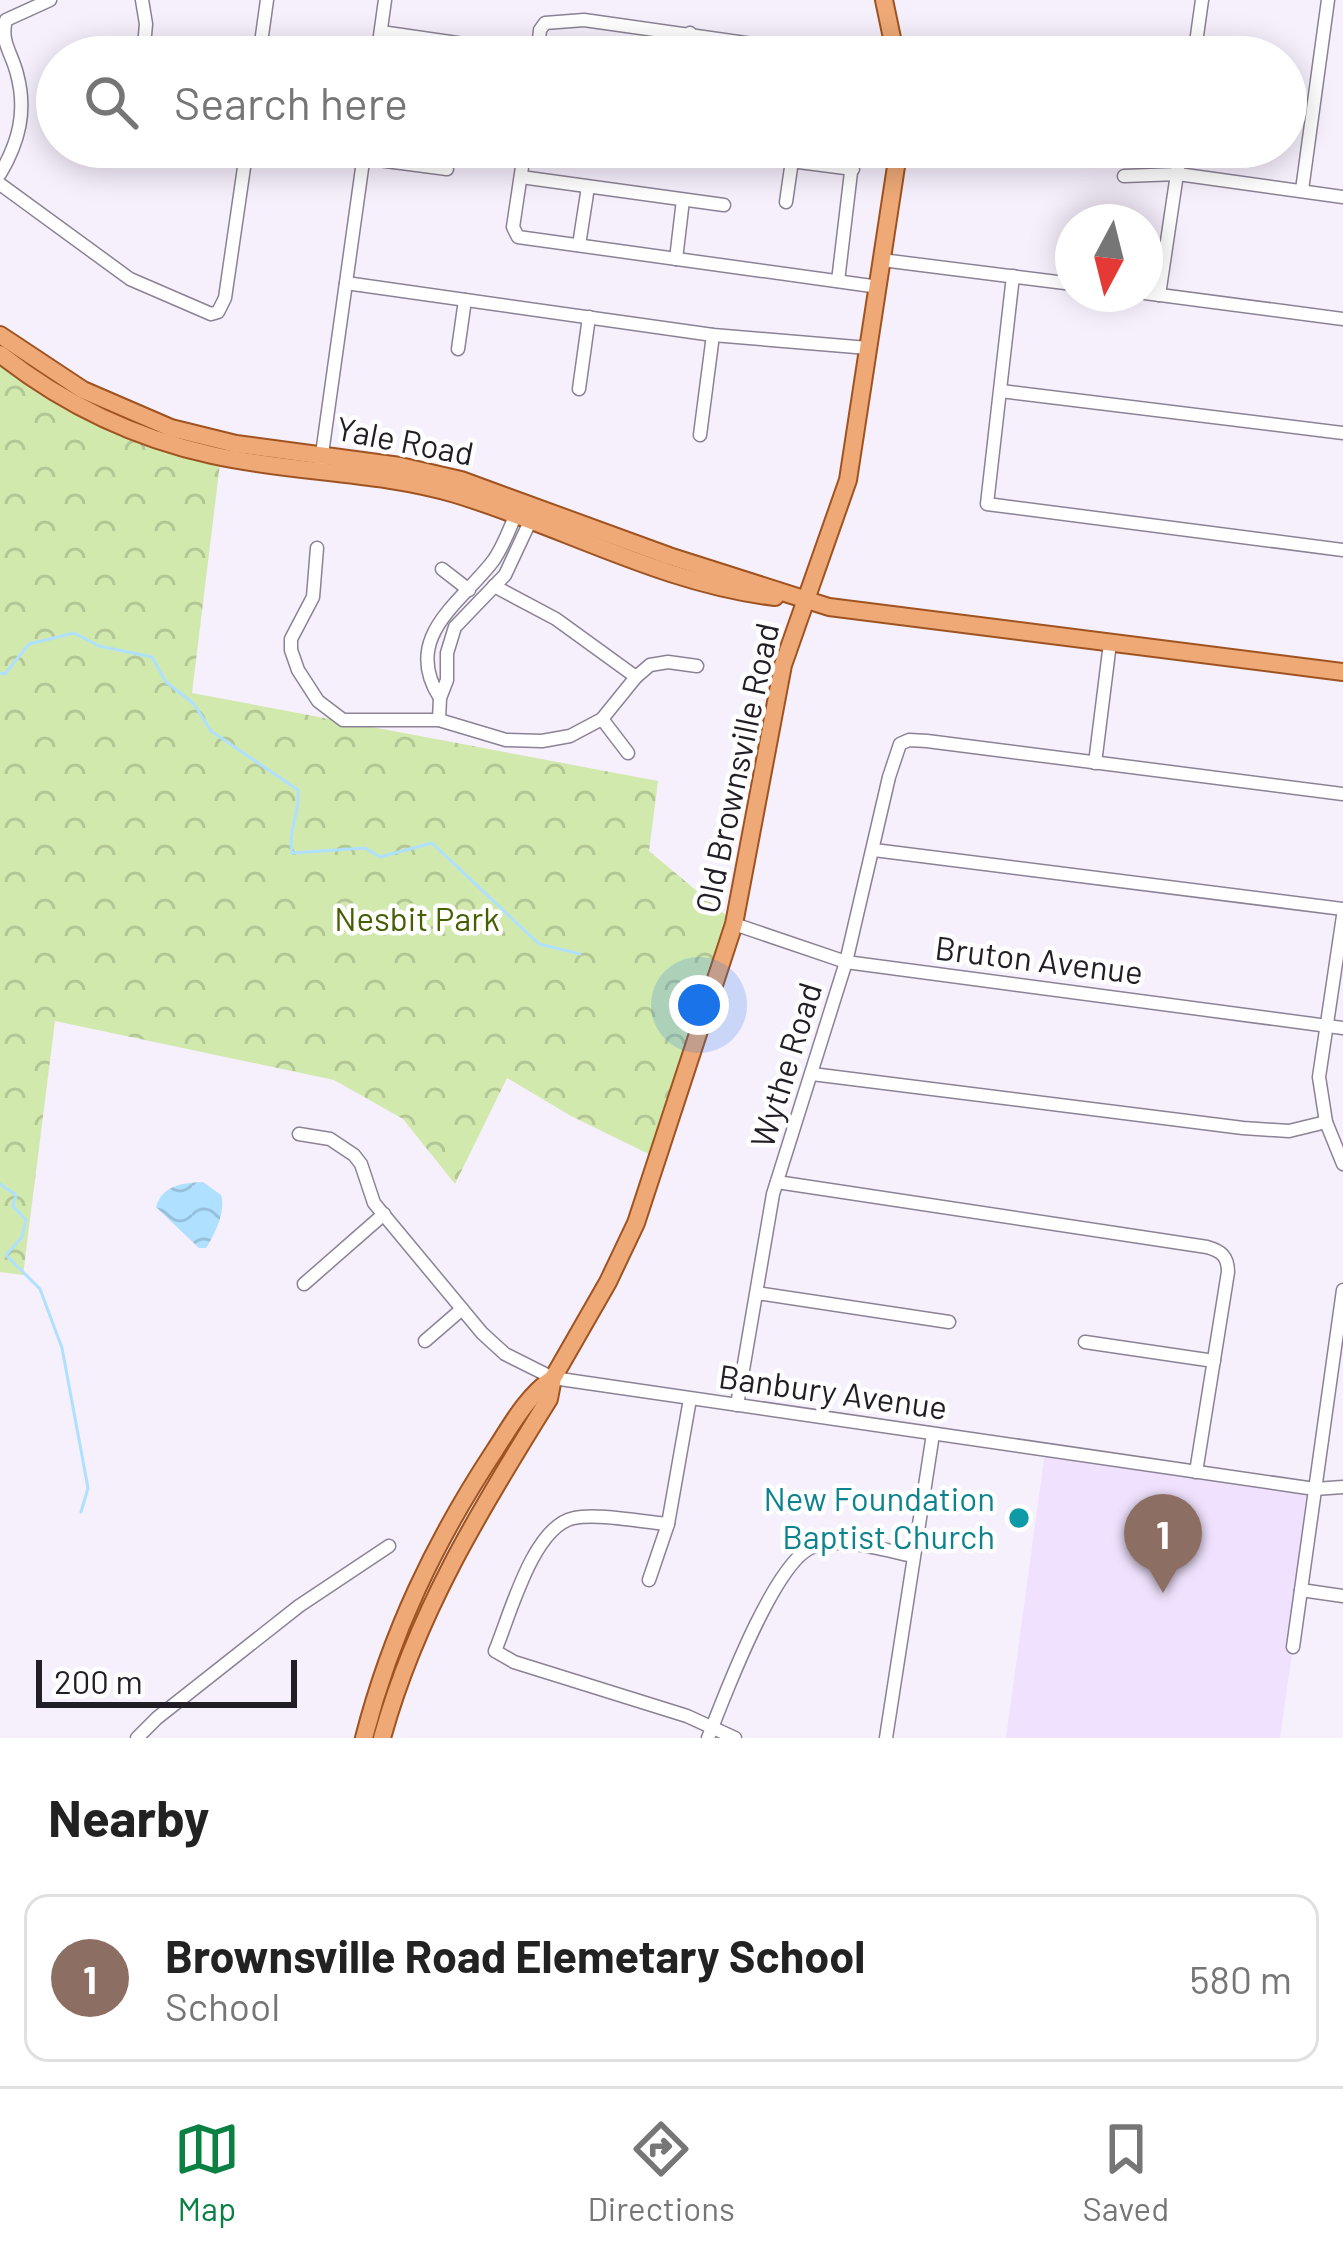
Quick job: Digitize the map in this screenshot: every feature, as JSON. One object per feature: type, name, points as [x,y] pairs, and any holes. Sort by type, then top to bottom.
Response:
[{"type":"main road","points":[[884,0],[890,36]]},
{"type":"main road","name":"Old Brownsville Road","points":[[553,1378],[636,1222],[734,924],[783,665],[848,480],[896,168]]},
{"type":"main road","name":"Yale Road","points":[[0,335],[82,391],[147,420],[320,463]]},
{"type":"main road","name":"Yale Road","points":[[0,354],[67,399],[147,436],[215,456],[421,470],[526,511],[806,601],[857,612],[1343,672]]},
{"type":"main road","points":[[388,1736],[404,1671],[438,1589],[465,1534],[549,1399],[553,1378]]},
{"type":"main road","points":[[364,1738],[388,1656],[422,1572],[533,1392],[553,1378]]},
{"type":"street","points":[[0,175],[17,140],[23,104],[1,32],[6,20],[50,0]]},
{"type":"street","points":[[142,0],[145,36]]},
{"type":"street","points":[[262,36],[267,0]]},
{"type":"street","points":[[380,36],[385,0]]},
{"type":"street","points":[[1197,36],[1202,0]]},
{"type":"street","points":[[1307,153],[1328,0]]},
{"type":"street","points":[[539,36],[545,23],[607,21],[709,36]]},
{"type":"street","points":[[381,32],[409,36]]},
{"type":"street","points":[[0,184],[130,278],[184,305],[218,312],[225,298],[244,168]]},
{"type":"street","points":[[320,463],[362,168]]},
{"type":"street","points":[[442,168],[447,169]]},
{"type":"street","points":[[522,168],[513,233],[879,286]]},
{"type":"street","points":[[786,202],[790,168]]},
{"type":"street","points":[[838,281],[853,169],[849,168]]},
{"type":"street","points":[[1163,243],[1179,168]]},
{"type":"street","points":[[1302,190],[1305,168]]},
{"type":"street","points":[[1124,176],[1178,174],[1343,197]]},
{"type":"street","points":[[521,177],[724,205]]},
{"type":"street","points":[[580,245],[588,187]]},
{"type":"street","points":[[676,259],[683,200]]},
{"type":"street","points":[[882,260],[1055,282]]},
{"type":"street","points":[[1013,276],[987,504],[1343,550]]},
{"type":"street","points":[[346,283],[713,335],[868,348]]},
{"type":"street","points":[[1163,295],[1343,319]]},
{"type":"street","points":[[458,349],[465,300]]},
{"type":"street","points":[[579,389],[589,317]]},
{"type":"street","points":[[700,435],[713,335]]},
{"type":"street","points":[[1001,391],[1343,433]]},
{"type":"street","points":[[439,720],[455,628],[514,560],[526,511]]},
{"type":"street","points":[[440,698],[430,682],[433,634],[446,609],[497,555],[526,511]]},
{"type":"street","points":[[316,548],[313,597],[291,645],[298,670],[318,701],[344,720],[439,720],[526,742],[570,736],[602,719],[635,677],[660,662],[697,666]]},
{"type":"street","points":[[442,569],[480,598]]},
{"type":"street","points":[[494,586],[556,620],[635,677]]},
{"type":"street","points":[[1110,643],[1095,763],[1343,794]]},
{"type":"street","points":[[602,719],[628,753]]},
{"type":"street","name":"Wythe Road","points":[[736,1405],[777,1182],[846,962],[900,744],[927,741],[1095,763]]},
{"type":"street","points":[[874,850],[1343,912],[1336,1027],[1319,1077],[1326,1122],[1343,1164]]},
{"type":"street","name":"Bruton Avenue","points":[[734,924],[846,962],[1336,1027]]},
{"type":"street","points":[[812,1074],[1243,1128],[1289,1131],[1326,1122]]},
{"type":"street","name":"Banbury Avenue","points":[[299,1134],[330,1139],[354,1155],[374,1203],[462,1309],[505,1354],[553,1378],[1315,1489],[1343,1487]]},
{"type":"street","points":[[777,1182],[1207,1246],[1225,1256],[1228,1272],[1196,1472]]},
{"type":"street","points":[[304,1284],[384,1214]]},
{"type":"street","points":[[1293,1647],[1343,1290]]},
{"type":"street","points":[[757,1293],[949,1322]]},
{"type":"street","points":[[425,1341],[462,1309]]},
{"type":"street","points":[[1085,1342],[1214,1361]]},
{"type":"street","points":[[650,1580],[668,1524],[690,1399]]},
{"type":"street","points":[[886,1738],[933,1434]]},
{"type":"street","points":[[668,1524],[574,1517],[553,1527],[534,1554],[495,1651],[514,1662],[735,1738]]},
{"type":"street","points":[[711,1732],[776,1583],[792,1559],[814,1546],[846,1543],[913,1556]]},
{"type":"street","points":[[137,1738],[299,1606],[389,1546]]},
{"type":"street","points":[[1301,1590],[1343,1596]]},
{"type":"shaded area","points":[[1045,1452],[1315,1489],[1280,1738],[1006,1738]]},
{"type":"green space","name":"Nesbit Park","points":[[0,331],[105,399],[223,439],[192,693],[658,781],[649,851],[734,922],[659,1159],[507,1078],[455,1184],[403,1119],[334,1080],[55,1021],[23,1275],[0,1272]]},
{"type":"water","points":[[203,1182],[221,1195],[222,1208],[206,1248],[199,1248],[156,1207],[168,1190]]},
{"type":"waterway","points":[[0,673],[5,674],[29,644],[74,633],[99,646],[152,657],[166,682],[194,704],[211,731],[298,790],[292,853],[365,848],[380,857],[432,843],[539,944],[580,954]]},
{"type":"waterway","points":[[0,1184],[16,1195],[13,1206],[26,1220],[22,1237],[6,1255],[40,1289],[62,1348],[88,1488],[81,1512]]},
{"type":"place","name":"New Foundation Baptist Church","points":[[1019,1518]]},
{"type":"place","name":"Brownsville Road Elemetary School","points":[[1163,1593]]}]
